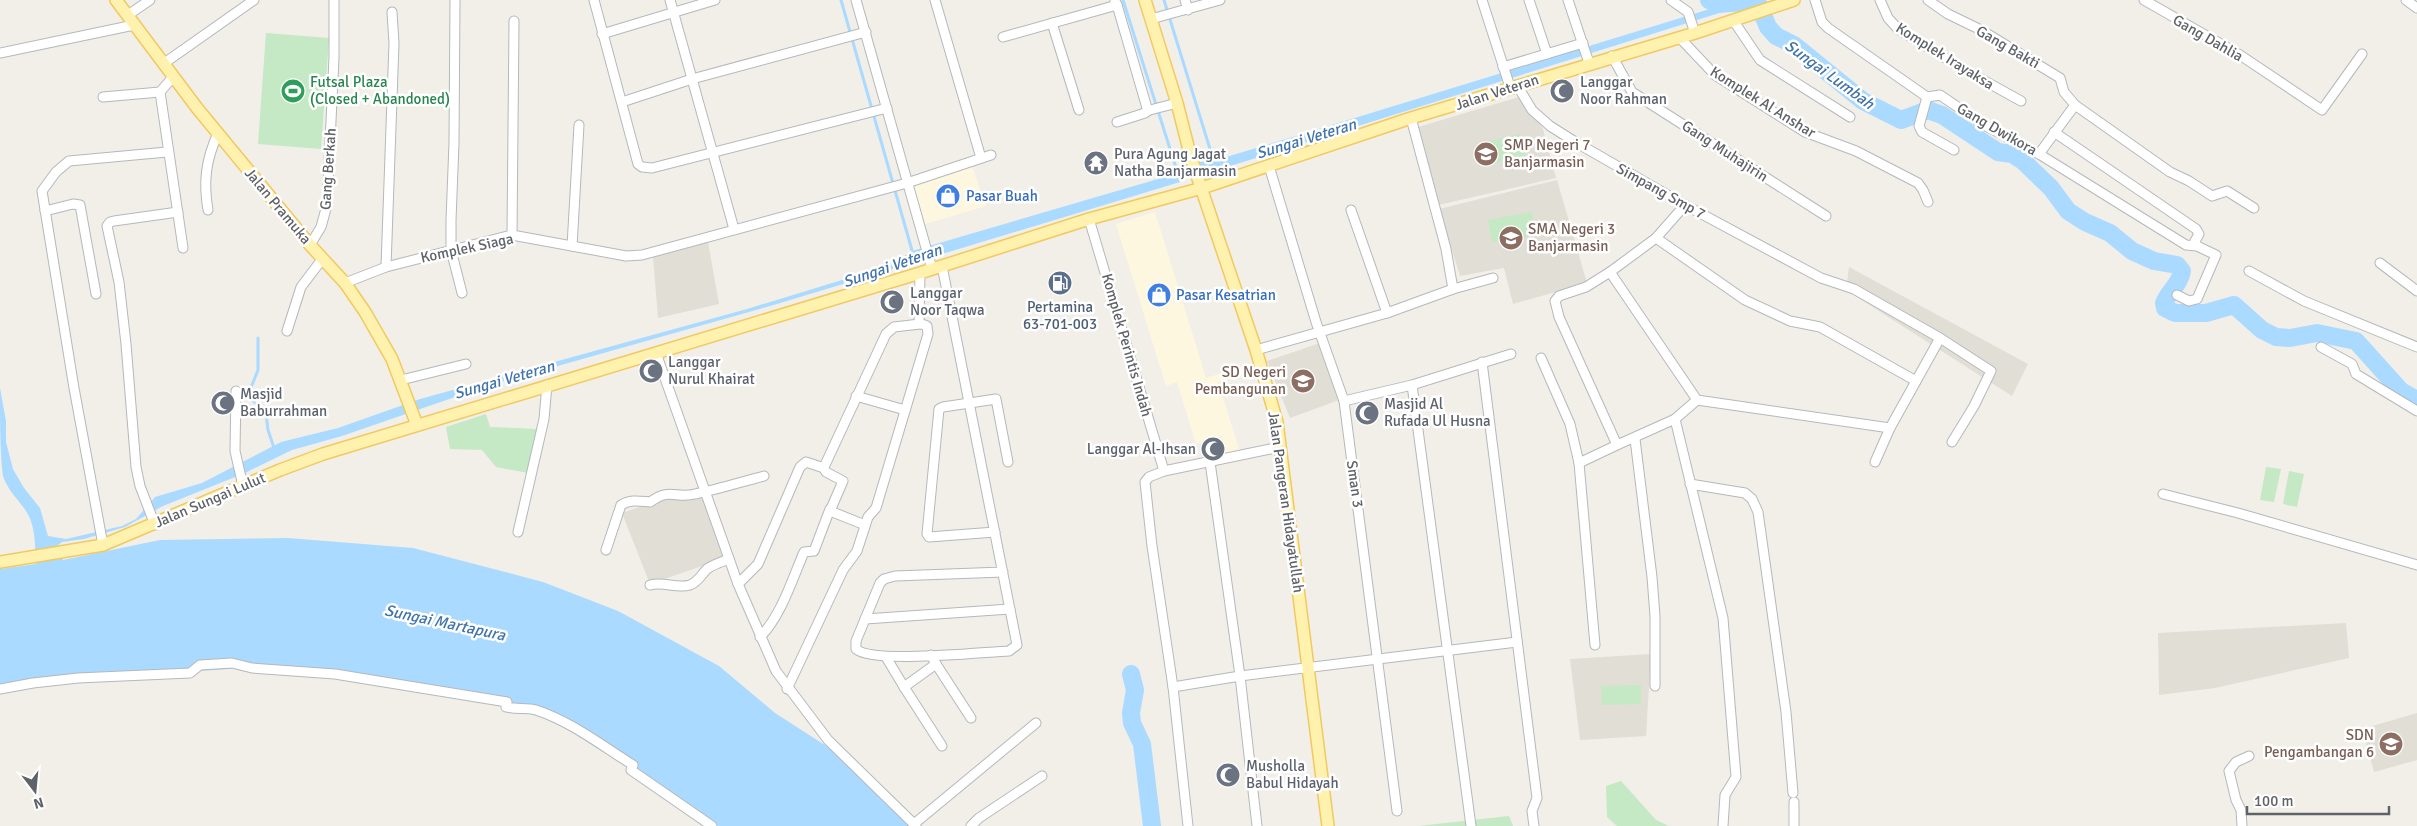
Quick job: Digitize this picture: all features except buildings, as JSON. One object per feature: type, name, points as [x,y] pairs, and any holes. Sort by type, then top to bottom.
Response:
[{"type":"main road","name":"Jalan Pramuka","points":[[116,0],[163,64],[218,133],[310,245],[345,283],[380,334],[401,380],[416,425]]},
{"type":"main road","name":"Jalan Pangeran Hidayatullah","points":[[1145,0],[1155,18],[1191,158],[1256,350],[1277,422],[1328,826]]},
{"type":"main road","name":"Jalan Veteran","points":[[931,267],[1089,219],[1202,188],[1512,84],[1588,60],[1612,56],[1680,37],[1694,29],[1733,20],[1794,0]]},
{"type":"main road","name":"Jalan Sungai Lulut","points":[[0,562],[75,550],[101,538],[153,520],[242,481],[322,454],[931,267]]},
{"type":"street","points":[[0,53],[131,20],[150,0]]},
{"type":"street","points":[[163,64],[254,0]]},
{"type":"street","name":"Gang Berkah","points":[[310,245],[320,227],[327,205],[334,58],[334,0]]},
{"type":"street","points":[[456,0],[452,250],[462,293]]},
{"type":"street","points":[[594,0],[638,164],[642,168],[652,168],[882,109]]},
{"type":"street","points":[[670,0],[734,229]]},
{"type":"street","points":[[602,34],[673,11],[715,0]]},
{"type":"street","points":[[856,0],[866,32],[882,109],[902,184],[925,243],[969,404],[1018,642],[1013,649],[886,657],[865,654],[856,649],[856,641],[880,584],[888,577],[1003,572]]},
{"type":"street","points":[[935,0],[981,158]]},
{"type":"street","points":[[1185,0],[1188,10]]},
{"type":"street","points":[[1155,18],[1220,0]]},
{"type":"street","name":"Simpang Smp 7","points":[[1482,0],[1504,69],[1512,84],[1526,103],[1550,126],[1685,205],[1821,278],[1854,289],[1940,338],[1991,371],[1974,406],[1952,442]]},
{"type":"street","points":[[1529,0],[1547,54]]},
{"type":"street","points":[[1568,0],[1588,60]]},
{"type":"street","points":[[1671,0],[1688,12],[1694,29]]},
{"type":"street","name":"Gang Dwikora","points":[[1815,0],[1822,22],[1828,28],[1926,100],[1940,95],[1984,125],[2039,154],[2186,245],[2196,246],[2225,260]]},
{"type":"street","name":"Komplek Irayaksa","points":[[1880,0],[1892,24],[1898,29],[1960,67],[2022,101]]},
{"type":"street","name":"Gang Bakti","points":[[1928,0],[1948,14],[1981,30],[2060,78],[2064,92],[2075,105]]},
{"type":"street","name":"Gang Dahlia","points":[[2144,0],[2272,76],[2322,110],[2362,54]]},
{"type":"street","points":[[2406,0],[2417,8]]},
{"type":"street","points":[[1003,37],[1116,3],[1151,109]]},
{"type":"street","points":[[386,267],[394,42],[392,12]]},
{"type":"street","points":[[1733,20],[1760,60],[1850,116]]},
{"type":"street","points":[[512,235],[514,21]]},
{"type":"street","points":[[1052,23],[1080,110]]},
{"type":"street","points":[[622,102],[692,79],[866,32]]},
{"type":"street","name":"Komplek Al Anshar","points":[[1680,37],[1707,67],[1725,82],[1804,132],[1856,151],[1918,183],[1928,202]]},
{"type":"street","points":[[1504,69],[1583,44]]},
{"type":"street","name":"Gang Muhajirin","points":[[1612,56],[1632,92],[1826,216]]},
{"type":"street","points":[[103,97],[160,92],[173,77]]},
{"type":"street","points":[[160,92],[167,152],[183,248]]},
{"type":"street","points":[[1926,100],[1919,126],[1922,132],[1954,150]]},
{"type":"street","points":[[1117,122],[1145,113],[1151,109],[1177,103]]},
{"type":"street","points":[[2039,154],[2075,105],[2162,167],[2212,196],[2228,191],[2254,208]]},
{"type":"street","points":[[1411,118],[1446,249],[1454,289]]},
{"type":"street","points":[[572,246],[579,125]]},
{"type":"street","points":[[2054,132],[2196,229],[2199,234],[2195,241],[2196,246]]},
{"type":"street","points":[[208,210],[205,194],[206,166],[218,133]]},
{"type":"street","points":[[101,538],[42,191],[56,172],[69,161],[167,152]]},
{"type":"street","name":"Komplek Siaga","points":[[345,283],[386,267],[512,235],[620,255],[642,255],[902,184],[991,155]]},
{"type":"street","name":"Sman 3","points":[[1269,166],[1320,332],[1344,401],[1397,811]]},
{"type":"street","points":[[45,211],[73,204],[80,205],[96,294]]},
{"type":"street","points":[[1617,445],[1560,318],[1555,301],[1558,296],[1586,286],[1610,272],[1656,238],[1685,205]]},
{"type":"street","points":[[1351,210],[1387,312]]},
{"type":"street","points":[[153,520],[136,466],[119,282],[107,226],[110,222],[114,221],[178,212]]},
{"type":"street","name":"Komplek Perintis Indah","points":[[1089,219],[1164,471]]},
{"type":"street","points":[[1656,238],[1745,300],[1790,321],[1820,328],[1916,381]]},
{"type":"street","points":[[2177,295],[2190,301],[2197,299],[2216,255]]},
{"type":"street","points":[[287,331],[300,287],[323,258]]},
{"type":"street","points":[[2380,263],[2417,291]]},
{"type":"street","points":[[920,324],[931,267]]},
{"type":"street","points":[[1610,272],[1697,400],[1890,428]]},
{"type":"street","points":[[2250,272],[2304,301],[2417,348]]},
{"type":"street","points":[[1256,350],[1387,312],[1493,278]]},
{"type":"street","points":[[787,688],[843,570],[857,550],[865,525],[879,500],[928,334],[926,324],[894,327],[886,334],[823,467]]},
{"type":"street","points":[[1875,462],[1890,428],[1940,338]]},
{"type":"street","points":[[2321,348],[2352,364],[2356,374],[2416,410]]},
{"type":"street","points":[[656,353],[738,584],[772,664],[787,688],[828,740],[915,825],[1036,723]]},
{"type":"street","points":[[1344,401],[1412,385],[1511,354]]},
{"type":"street","points":[[1540,358],[1570,424],[1579,463],[1596,645]]},
{"type":"street","points":[[1482,362],[1537,798],[1532,811],[1534,826]]},
{"type":"street","points":[[401,380],[466,364]]},
{"type":"street","points":[[518,532],[541,436],[547,385]]},
{"type":"street","points":[[1412,385],[1470,826]]},
{"type":"street","points":[[236,392],[236,459],[242,481]]},
{"type":"street","points":[[856,396],[905,410]]},
{"type":"street","points":[[995,532],[929,537],[926,531],[938,412],[943,407],[996,399],[1008,462]]},
{"type":"street","points":[[1579,463],[1617,445],[1635,439],[1675,419],[1697,400]]},
{"type":"street","points":[[1675,419],[1726,635],[1736,777],[1725,795],[1723,826]]},
{"type":"street","points":[[1635,439],[1652,577],[1655,616],[1655,686]]},
{"type":"street","points":[[1188,826],[1173,687],[1152,546],[1145,482],[1150,477],[1164,471],[1280,446]]},
{"type":"street","points":[[738,584],[758,564],[800,467],[806,462],[823,467],[826,472],[843,481],[814,551],[804,552],[775,615],[767,630],[760,637]]},
{"type":"street","points":[[1210,462],[1240,676],[1257,826]]},
{"type":"street","points":[[606,550],[621,505],[624,503],[634,500],[650,502],[657,496],[668,493],[689,495],[764,476]]},
{"type":"street","points":[[1690,484],[1745,493],[1752,499],[1758,512],[1786,712],[1794,797],[1794,826]]},
{"type":"street","points":[[2163,494],[2238,513],[2417,565]]},
{"type":"street","points":[[830,509],[865,525]]},
{"type":"street","points":[[650,585],[659,583],[679,587],[689,585],[696,582],[706,570],[729,559]]},
{"type":"street","points":[[865,619],[1010,609]]},
{"type":"street","points":[[1173,687],[1240,676],[1517,642]]},
{"type":"street","points":[[931,655],[971,718]]},
{"type":"street","points":[[886,657],[942,746]]},
{"type":"street","points":[[0,689],[78,678],[190,673],[200,665],[232,663],[252,668],[335,674],[507,702],[506,707],[517,710],[527,708],[535,710],[568,723],[633,765],[631,770],[712,826]]},
{"type":"street","points":[[904,687],[936,664]]},
{"type":"street","points":[[2242,826],[2241,810],[2236,800],[2229,771],[2236,762],[2249,756]]},
{"type":"street","points":[[970,826],[1042,776]]},
{"type":"shaded area","name":"SMP Negeri 7 Banjarmasin","points":[[1522,96],[1543,129],[1556,178],[1434,206],[1415,128]]},
{"type":"shaded area","name":"Pasar Buah","points":[[972,166],[986,206],[922,225],[910,186]]},
{"type":"shaded area","name":"SMA Negeri 3 Banjarmasin","points":[[1557,180],[1587,283],[1513,304],[1504,268],[1460,276],[1439,209]]},
{"type":"shaded area","name":"Pasar Kesatrian","points":[[1155,212],[1206,378],[1248,365],[1250,372],[1218,382],[1240,452],[1227,456],[1221,436],[1196,444],[1177,382],[1166,386],[1116,224]]},
{"type":"shaded area","points":[[708,242],[719,304],[658,318],[653,257]]},
{"type":"shaded area","points":[[1849,267],[2028,364],[2012,396],[1846,290]]},
{"type":"shaded area","name":"SD Negeri Pembangunan","points":[[1320,343],[1339,400],[1290,418],[1267,361]]},
{"type":"shaded area","points":[[698,487],[725,558],[650,584],[622,513]]},
{"type":"shaded area","points":[[2346,623],[2349,658],[2215,688],[2159,695],[2158,633]]},
{"type":"shaded area","points":[[1651,654],[1646,736],[1580,740],[1570,659]]},
{"type":"shaded area","name":"SDN Pengambangan 6","points":[[2417,713],[2417,760],[2374,772],[2362,729]]},
{"type":"green space","name":"Futsal Plaza (Closed + Abandoned)","points":[[266,33],[329,38],[321,149],[258,144]]},
{"type":"green space","points":[[1520,134],[1525,156],[1482,166],[1477,144]]},
{"type":"green space","points":[[1532,212],[1536,235],[1492,242],[1488,220]]},
{"type":"green space","points":[[486,414],[490,427],[537,429],[528,473],[496,467],[482,450],[450,449],[446,427]]},
{"type":"green space","points":[[2266,467],[2281,469],[2274,502],[2260,500]]},
{"type":"green space","points":[[2289,471],[2304,474],[2297,507],[2283,504]]},
{"type":"green space","points":[[1641,685],[1641,704],[1602,705],[1601,686]]},
{"type":"green space","points":[[1621,781],[1656,820],[1669,826],[1617,826],[1607,817],[1606,786]]},
{"type":"green space","points":[[1509,816],[1513,826],[1418,826]]},
{"type":"water","points":[[1739,0],[1761,0],[1211,172],[1205,169],[1184,175],[1180,182],[777,304],[487,386],[342,436],[292,450],[245,473],[163,506],[125,527],[84,539],[62,542],[58,545],[63,560],[160,540],[288,538],[413,548],[543,582],[618,611],[719,666],[775,713],[831,749],[909,826],[719,826],[531,706],[410,686],[243,668],[0,685],[0,569],[36,564],[32,523],[26,511],[10,491],[3,476],[0,388],[6,421],[6,442],[13,469],[24,488],[40,508],[48,536],[66,539],[122,526],[136,519],[155,497],[202,483],[281,442],[338,428],[420,399],[747,309],[891,265],[912,251],[1175,174],[1179,165],[1223,158]]},
{"type":"waterway","name":"Sungai Veteran","points":[[841,0],[913,254]]},
{"type":"waterway","points":[[1123,0],[1177,171]]},
{"type":"waterway","points":[[1164,0],[1214,162]]},
{"type":"waterway","name":"Sungai Lumbah","points":[[1709,0],[1717,4],[1757,1],[1768,27],[1776,36],[1794,45],[1863,101],[1901,120],[1928,110],[1942,115],[1998,152],[2012,154],[2023,161],[2051,188],[2068,211],[2085,222],[2110,233],[2132,251],[2154,261],[2177,265],[2182,271],[2181,276],[2164,303],[2165,308],[2175,313],[2206,313],[2234,305],[2262,330],[2276,337],[2290,338],[2317,333],[2356,341],[2401,391],[2417,400]]},
{"type":"waterway","points":[[258,338],[258,370],[248,395],[266,414],[268,430],[274,448]]},
{"type":"waterway","points":[[1131,674],[1135,690],[1131,713],[1132,723],[1142,744],[1152,826]]},
{"type":"place","name":"Futsal Plaza (Closed + Abandoned)","points":[[293,91]]},
{"type":"place","name":"Langgar Noor Rahman","points":[[1562,91]]},
{"type":"place","name":"SMP Negeri 7 Banjarmasin","points":[[1486,154]]},
{"type":"place","name":"Pura Agung Jagat Natha Banjarmasin","points":[[1096,163]]},
{"type":"place","name":"Pasar Buah","points":[[948,196]]},
{"type":"place","name":"SMA Negeri 3 Banjarmasin","points":[[1511,238]]},
{"type":"place","name":"Pertamina 63-701-003","points":[[1060,283]]},
{"type":"place","name":"Pasar Kesatrian","points":[[1159,295]]},
{"type":"place","name":"Langgar Noor Taqwa","points":[[892,302]]},
{"type":"place","name":"Langgar Nurul Khairat","points":[[651,371]]},
{"type":"place","name":"SD Negeri Pembangunan","points":[[1303,381]]},
{"type":"place","name":"Masjid Baburrahman","points":[[223,403]]},
{"type":"place","name":"Masjid Al Rufada Ul Husna","points":[[1367,413]]},
{"type":"place","name":"Langgar Al-Ihsan","points":[[1213,449]]},
{"type":"place","name":"SDN Pengambangan 6","points":[[2391,744]]},
{"type":"place","name":"Musholla Babul Hidayah","points":[[1228,775]]},
{"type":"water label","name":"Sungai Martapura","points":[[445,622]]}]
